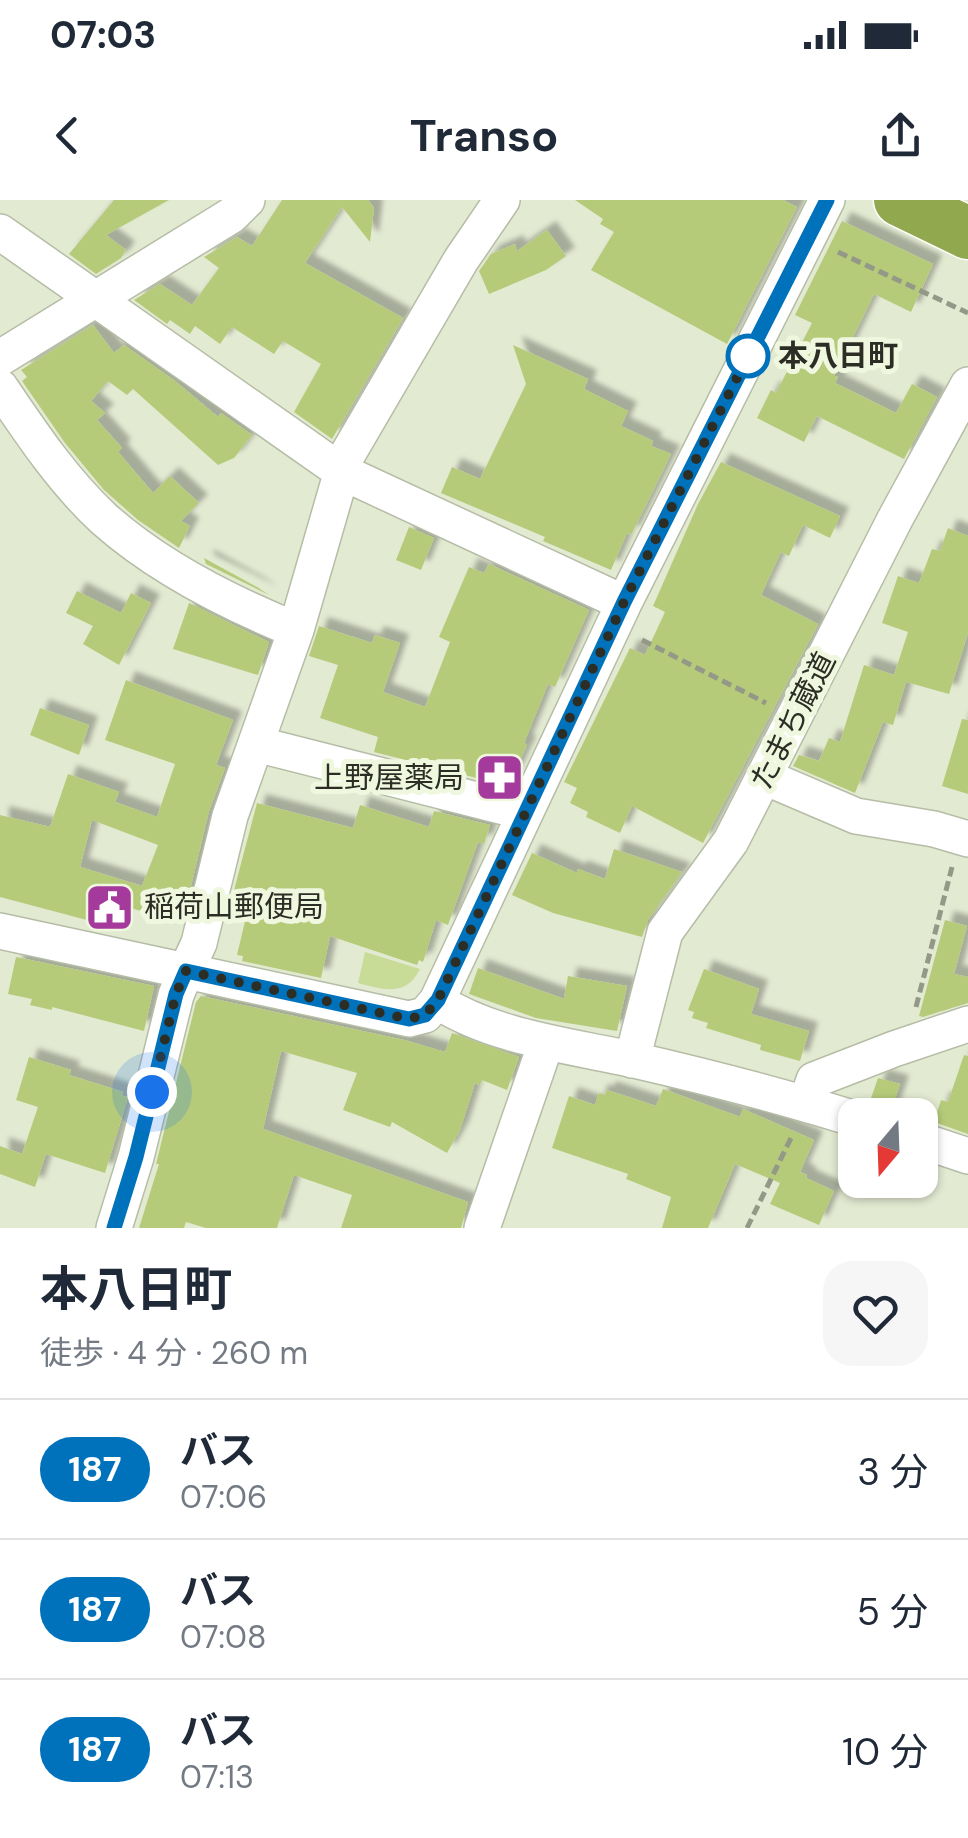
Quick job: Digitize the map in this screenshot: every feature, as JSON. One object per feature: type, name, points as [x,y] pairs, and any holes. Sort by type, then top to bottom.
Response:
[{"type":"highway","points":[[900,200],[968,233]]},
{"type":"street","points":[[0,358],[232,216],[248,200]]},
{"type":"street","points":[[114,1228],[136,1157],[176,994],[199,943],[230,816],[296,630],[346,457],[462,260],[502,200]]},
{"type":"street","points":[[0,931],[409,1019],[425,1015],[438,1000],[618,614],[827,200]]},
{"type":"street","points":[[0,232],[342,472],[618,614]]},
{"type":"street","name":"たまち蔵道","points":[[632,1060],[666,932],[722,854],[968,385]]},
{"type":"street","points":[[0,387],[42,449],[104,518],[163,562],[249,611],[296,630]]},
{"type":"street","points":[[256,744],[524,812]]},
{"type":"street","points":[[764,777],[856,816],[964,838]]},
{"type":"street","points":[[438,1000],[456,1012],[546,1043],[632,1060],[838,1114]]},
{"type":"street","points":[[806,1104],[814,1080],[968,1024]]},
{"type":"street","points":[[482,1228],[546,1043]]},
{"type":"street","points":[[938,1146],[968,1156]]},
{"type":"path","points":[[808,238],[968,313]]},
{"type":"path","points":[[618,614],[796,718]]},
{"type":"path","points":[[908,1044],[964,838]]},
{"type":"path","points":[[747,1228],[806,1104]]},
{"type":"green space","points":[[365,952],[420,969],[401,988],[358,983]]},
{"type":"building","points":[[114,200],[169,200],[106,235],[126,250],[121,258],[96,274],[69,254]]},
{"type":"building","points":[[282,200],[368,200],[374,208],[370,242],[342,207],[305,263],[403,318],[332,439],[294,412],[321,364],[283,341],[274,354],[232,327],[220,344],[195,326],[190,334],[170,320],[167,324],[134,300],[160,284],[192,305],[219,268],[204,257],[237,237],[252,246]]},
{"type":"building","points":[[575,200],[783,200],[797,207],[727,344],[591,270],[614,232],[600,224],[603,219]]},
{"type":"building","points":[[842,221],[933,264],[911,312],[874,294],[834,376],[838,377],[835,383],[896,413],[912,384],[937,397],[904,459],[817,416],[804,442],[757,418],[771,390],[776,393],[812,323],[795,315]]},
{"type":"building","points":[[547,230],[566,256],[546,270],[489,294],[479,271],[491,254],[515,244],[517,251]]},
{"type":"building","points":[[93,325],[114,353],[124,345],[218,417],[221,413],[252,435],[234,458],[218,465],[133,389],[127,395],[108,381],[91,401],[105,413],[97,420],[122,448],[118,452],[153,493],[170,476],[199,503],[181,521],[190,526],[179,548],[104,490],[22,381],[27,377],[21,370]]},
{"type":"building","points":[[513,345],[588,379],[584,389],[628,411],[621,426],[671,454],[611,570],[441,493],[452,467],[480,479],[526,384]]},
{"type":"building","points":[[721,462],[840,516],[830,538],[803,525],[789,556],[781,552],[761,595],[818,624],[703,843],[632,806],[620,833],[586,817],[588,812],[570,803],[577,788],[564,782],[630,648],[645,655],[665,612],[653,606]]},
{"type":"building","points":[[409,527],[434,538],[421,570],[396,560]]},
{"type":"building","points":[[948,528],[968,536],[968,633],[949,694],[906,682],[893,725],[883,722],[855,793],[793,766],[799,755],[819,761],[829,738],[840,742],[864,665],[894,675],[908,632],[882,623],[898,576],[919,583],[932,549],[940,551]]},
{"type":"building","points":[[204,558],[257,587],[269,595],[206,564]]},
{"type":"building","points":[[489,564],[589,610],[555,687],[548,684],[508,786],[374,752],[378,737],[320,718],[338,665],[309,656],[319,626],[372,643],[375,635],[400,643],[383,692],[425,707],[450,642],[439,637],[469,567],[484,573]]},
{"type":"building","points":[[77,591],[121,613],[131,593],[151,603],[119,665],[83,644],[93,626],[66,613]]},
{"type":"building","points":[[189,603],[269,642],[258,675],[173,649]]},
{"type":"building","points":[[126,680],[233,720],[216,765],[225,768],[209,811],[182,923],[124,906],[117,928],[0,897],[0,815],[50,827],[68,774],[119,792],[115,802],[157,817],[175,764],[105,740]],"holes":[[[92,820],[158,845],[142,886],[80,867]]]},
{"type":"building","points":[[40,708],[89,725],[79,755],[30,735]]},
{"type":"building","points":[[962,719],[968,720],[968,794],[942,786]]},
{"type":"building","points":[[257,803],[353,828],[360,805],[429,827],[434,811],[490,825],[484,844],[478,842],[448,925],[436,920],[423,962],[419,960],[417,965],[330,936],[321,978],[242,961],[243,956],[237,955],[246,917],[228,913]]},
{"type":"building","points":[[614,849],[682,872],[648,920],[642,937],[553,913],[512,895],[532,853],[577,873],[578,869],[605,879]]},
{"type":"building","points":[[945,920],[967,926],[954,974],[968,977],[968,1003],[923,1017],[919,1016]]},
{"type":"building","points":[[16,957],[154,986],[144,1031],[30,1005],[32,999],[8,994]]},
{"type":"building","points":[[478,968],[564,999],[568,976],[627,986],[617,1031],[536,1018],[469,994]]},
{"type":"building","points":[[704,969],[759,989],[751,1014],[809,1031],[800,1061],[760,1050],[761,1045],[706,1028],[708,1023],[692,1018],[694,1012],[688,1010]]},
{"type":"building","points":[[201,996],[445,1052],[452,1033],[519,1057],[507,1090],[482,1080],[480,1085],[475,1083],[460,1130],[447,1153],[392,1122],[390,1127],[343,1110],[357,1073],[281,1051],[263,1129],[468,1202],[461,1228],[341,1228],[352,1195],[294,1175],[277,1228],[206,1228],[186,1222],[184,1228],[139,1228],[159,1164],[196,1002]]},
{"type":"building","points":[[964,1055],[968,1056],[968,1134],[938,1123],[941,1100],[948,1102]]},
{"type":"building","points":[[29,1057],[71,1070],[69,1075],[128,1097],[105,1173],[46,1154],[35,1187],[0,1174],[0,1146],[22,1154],[38,1107],[16,1100]]},
{"type":"building","points":[[878,1078],[900,1084],[895,1098],[871,1098]]},
{"type":"building","points":[[663,1089],[740,1117],[743,1109],[814,1140],[800,1172],[834,1191],[819,1225],[770,1204],[780,1183],[735,1164],[708,1228],[662,1228],[671,1197],[626,1179],[628,1174],[552,1148],[569,1096],[595,1105],[599,1093],[605,1095],[607,1090],[656,1106]]},
{"type":"bus line","name":"187","points":[[114,1228],[136,1157],[176,994],[186,971],[409,1019],[425,1015],[438,1000],[624,602],[827,200]]},
{"type":"place","name":"本八日町","points":[[748,356]]},
{"type":"place","name":"上野屋薬局","points":[[499,778]]},
{"type":"place","name":"稲荷山郵便局","points":[[109,907]]},
{"type":"route","points":[[152,1092],[176,994],[186,971],[409,1019],[425,1015],[438,1000],[624,602],[748,356]]}]
